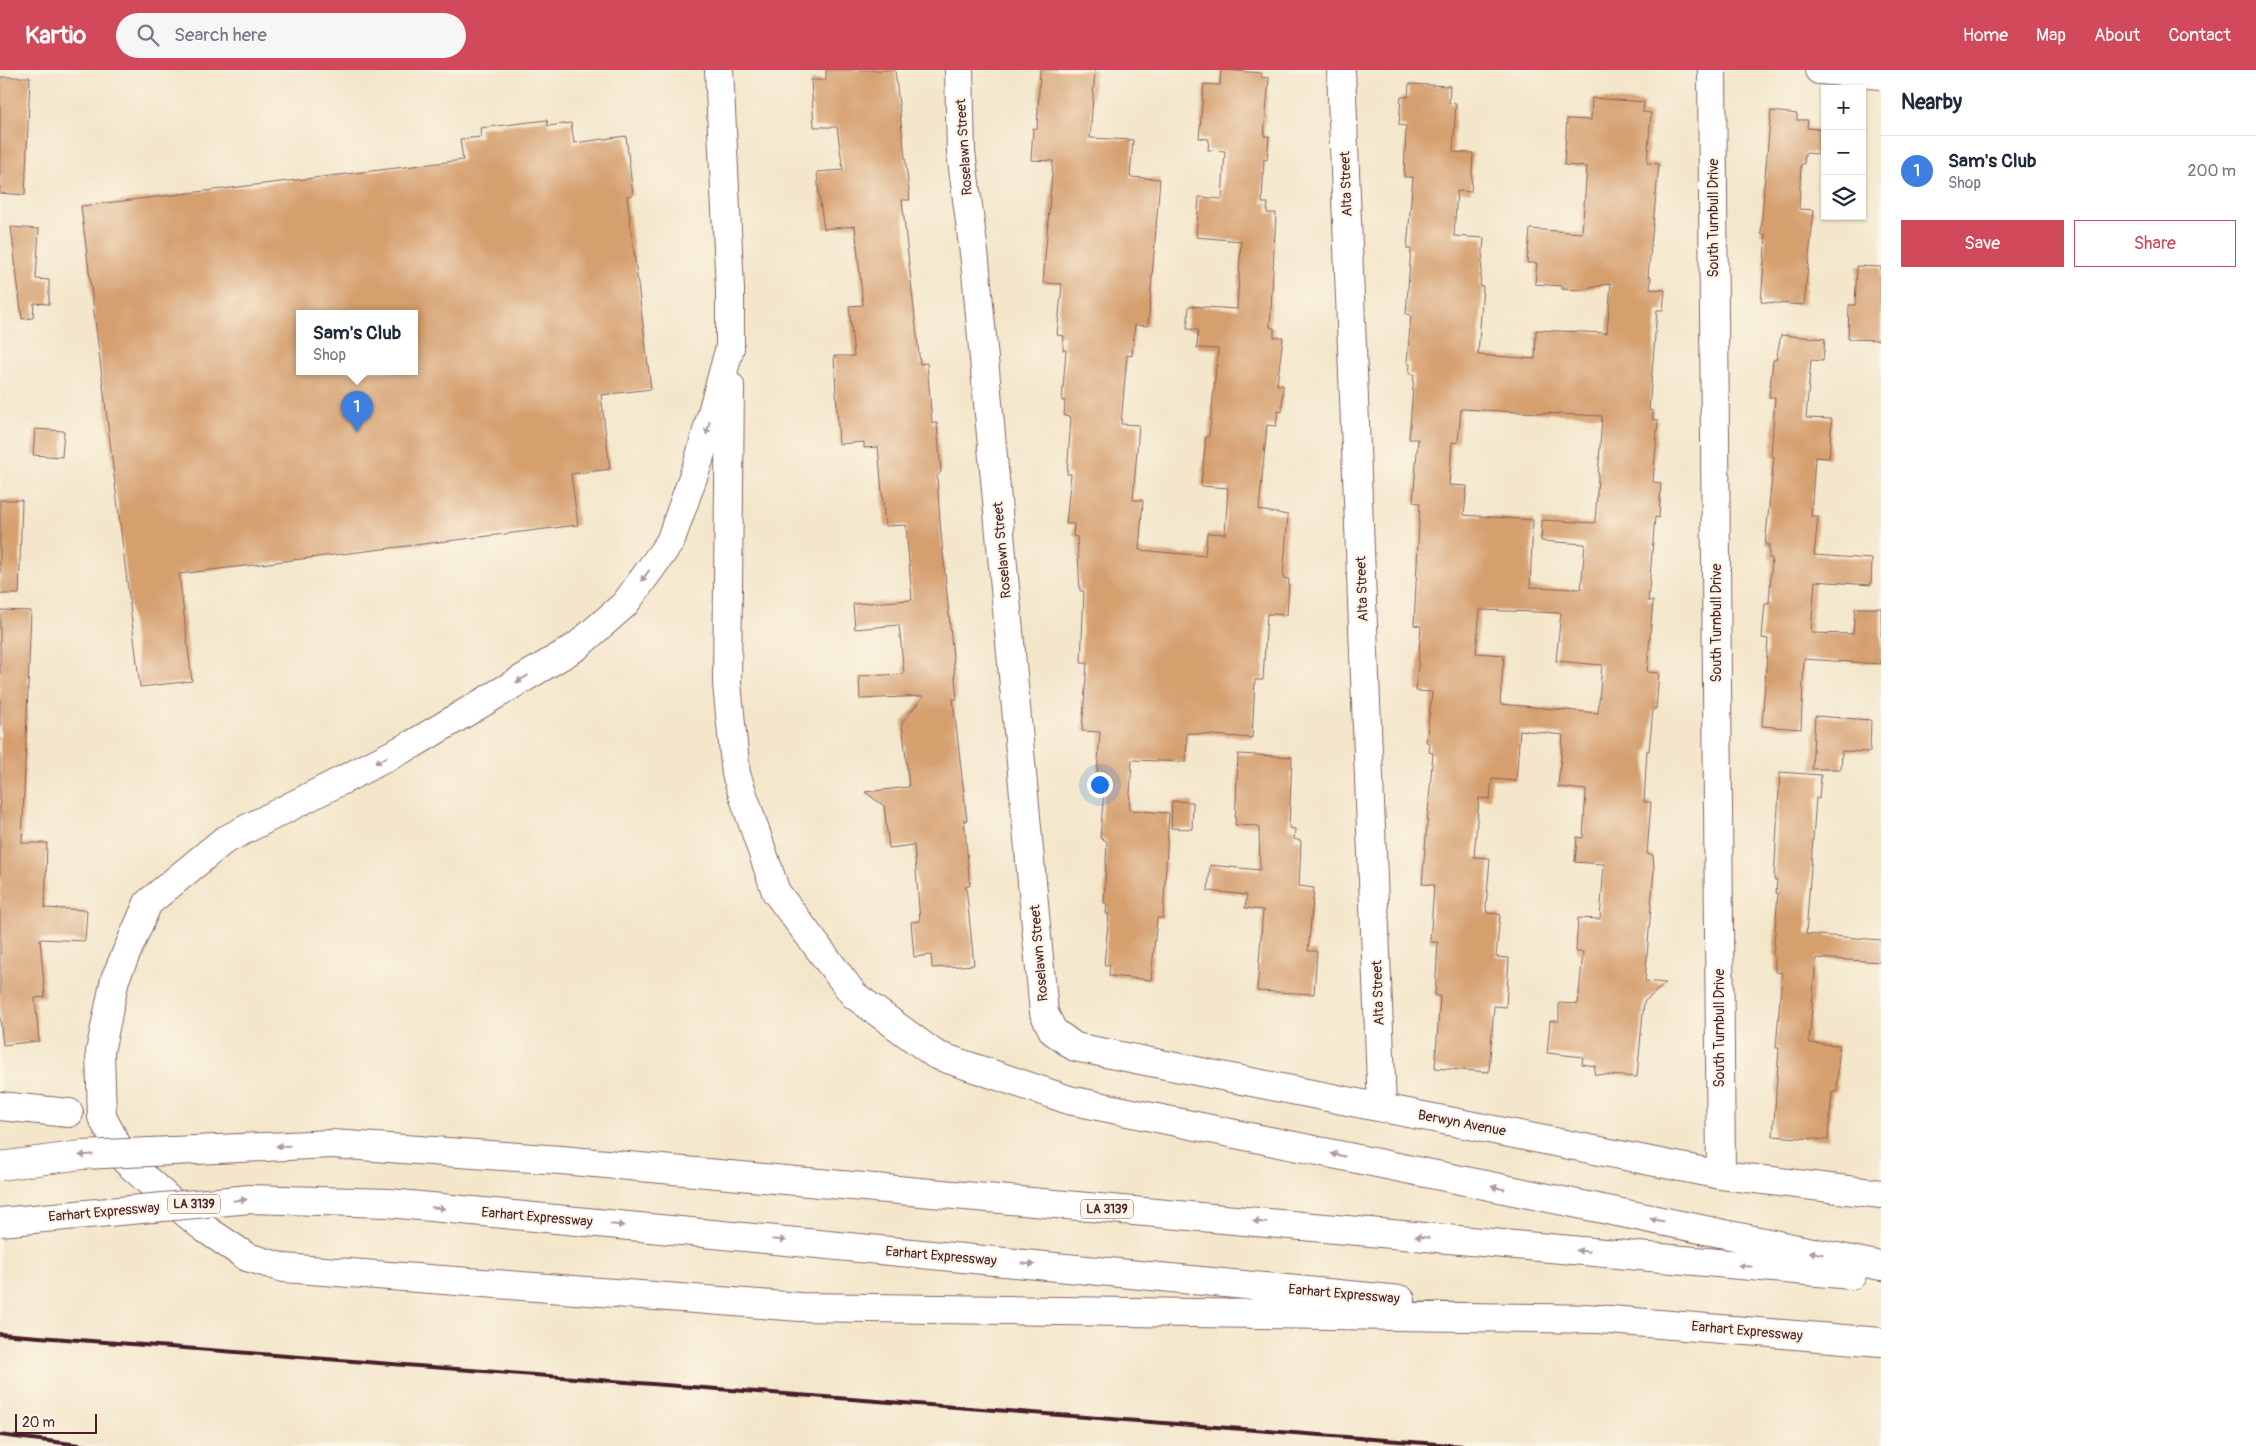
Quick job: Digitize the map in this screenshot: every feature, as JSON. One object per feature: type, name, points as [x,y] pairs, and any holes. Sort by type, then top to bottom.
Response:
[{"type":"main road","points":[[719,70],[730,289],[727,684],[736,774],[776,892],[854,995],[936,1055],[1069,1100],[1881,1266]]},
{"type":"main road","name":"Roselawn Street","points":[[959,70],[961,152],[975,261],[1044,1012],[1053,1028]]},
{"type":"main road","name":"Alta Street","points":[[1341,70],[1382,1107]]},
{"type":"main road","name":"South Turnbull Drive","points":[[1712,70],[1721,1175]]},
{"type":"main road","points":[[1819,70],[1881,75]]},
{"type":"main road","points":[[730,347],[700,460],[670,542],[625,604],[576,647],[413,744],[223,841],[148,903],[115,979],[100,1052],[102,1117],[124,1160],[204,1228],[247,1257],[284,1268],[800,1307],[1603,1319]]},
{"type":"main road","name":"Berwyn Avenue","points":[[1053,1028],[1053,1031],[1074,1047],[1721,1175],[1881,1194]]},
{"type":"main road","points":[[0,1106],[69,1112]]},
{"type":"main road","name":"LA 3139","points":[[0,1166],[82,1155],[332,1144],[561,1160],[1881,1278]]},
{"type":"main road","name":"Earhart Expressway","points":[[0,1222],[250,1199],[389,1203],[1603,1319],[1881,1342]]},
{"type":"building","points":[[826,70],[895,70],[910,200],[902,200],[920,364],[927,363],[932,423],[937,423],[941,472],[937,476],[940,522],[957,699],[953,699],[967,821],[964,819],[970,886],[966,886],[974,965],[932,968],[931,955],[914,957],[911,922],[920,921],[914,845],[889,848],[884,806],[865,792],[909,787],[902,722],[924,696],[860,699],[859,676],[904,674],[899,625],[855,629],[853,604],[912,600],[906,525],[885,526],[878,447],[864,448],[864,442],[839,444],[834,356],[854,356],[849,306],[863,305],[855,226],[824,229],[817,172],[843,170],[837,127],[814,127],[811,80],[826,80]]},
{"type":"building","points":[[1040,70],[1095,70],[1090,138],[1133,140],[1130,177],[1160,179],[1148,326],[1135,325],[1132,356],[1127,355],[1121,424],[1139,425],[1133,500],[1143,500],[1139,550],[1205,556],[1207,533],[1225,534],[1228,488],[1201,486],[1206,437],[1209,437],[1218,349],[1197,348],[1198,330],[1187,329],[1189,306],[1237,309],[1241,241],[1196,237],[1199,197],[1222,199],[1225,151],[1208,150],[1209,139],[1199,138],[1204,84],[1220,85],[1221,70],[1262,73],[1261,77],[1269,78],[1264,136],[1269,136],[1267,160],[1264,159],[1262,203],[1268,203],[1267,213],[1276,213],[1270,327],[1274,328],[1274,337],[1283,337],[1277,385],[1283,385],[1282,412],[1278,411],[1276,426],[1267,425],[1259,510],[1288,515],[1283,578],[1289,579],[1287,615],[1267,614],[1263,680],[1255,680],[1252,738],[1187,733],[1186,762],[1132,760],[1129,810],[1169,813],[1163,918],[1157,918],[1151,980],[1109,976],[1110,965],[1104,965],[1109,914],[1106,914],[1107,904],[1104,903],[1107,841],[1100,838],[1104,791],[1096,791],[1100,732],[1082,731],[1087,663],[1081,663],[1084,591],[1080,591],[1077,537],[1073,536],[1074,524],[1066,524],[1071,474],[1067,474],[1071,417],[1064,416],[1065,401],[1062,401],[1066,350],[1063,350],[1064,336],[1057,335],[1062,284],[1043,283],[1053,161],[1031,160],[1033,128],[1037,129]]},
{"type":"building","points":[[0,77],[30,77],[25,195],[0,193]]},
{"type":"building","points":[[1409,84],[1450,86],[1449,103],[1456,104],[1453,152],[1473,153],[1471,192],[1457,191],[1454,236],[1484,238],[1480,286],[1483,286],[1478,355],[1535,359],[1536,330],[1607,333],[1611,283],[1583,290],[1562,289],[1562,286],[1535,284],[1537,263],[1527,263],[1530,229],[1582,233],[1587,167],[1564,165],[1567,119],[1591,120],[1592,98],[1644,102],[1643,112],[1651,113],[1647,163],[1659,164],[1648,276],[1651,277],[1650,289],[1665,290],[1663,310],[1657,310],[1649,410],[1653,411],[1653,420],[1658,420],[1653,482],[1661,483],[1659,518],[1655,517],[1648,601],[1653,601],[1647,672],[1659,673],[1656,709],[1653,709],[1649,751],[1647,750],[1644,802],[1651,802],[1647,854],[1653,855],[1654,869],[1645,981],[1666,983],[1644,1002],[1637,1077],[1594,1074],[1595,1066],[1582,1064],[1583,1057],[1547,1053],[1550,1021],[1559,1021],[1559,1003],[1578,1004],[1583,952],[1576,952],[1578,918],[1600,919],[1604,864],[1575,862],[1577,837],[1583,838],[1586,790],[1558,787],[1563,735],[1520,730],[1516,781],[1492,779],[1490,799],[1479,798],[1474,857],[1490,858],[1486,907],[1487,913],[1500,914],[1496,957],[1509,958],[1506,1007],[1494,1006],[1489,1072],[1435,1068],[1440,996],[1435,996],[1438,942],[1430,942],[1434,885],[1422,884],[1433,753],[1429,752],[1430,743],[1426,742],[1432,692],[1416,691],[1421,626],[1414,625],[1420,503],[1413,502],[1418,439],[1409,439],[1414,374],[1409,374],[1410,364],[1407,363],[1411,315],[1406,314],[1411,249],[1407,249],[1413,177],[1404,177],[1406,126],[1399,125],[1401,97],[1408,97]],"holes":[[[1461,409],[1602,416],[1595,523],[1542,520],[1541,541],[1585,544],[1581,589],[1530,587],[1533,520],[1464,515],[1467,486],[1449,485],[1452,442],[1458,443]],[[1480,610],[1561,613],[1556,661],[1602,665],[1598,713],[1500,704],[1504,655],[1476,653]]]},
{"type":"building","points":[[1771,111],[1797,114],[1797,120],[1808,120],[1807,128],[1820,129],[1818,154],[1805,153],[1804,164],[1801,164],[1799,209],[1814,210],[1804,305],[1761,302],[1766,235],[1761,234]]},
{"type":"building","points":[[547,120],[548,126],[571,123],[574,143],[626,136],[633,195],[627,196],[651,389],[601,395],[610,469],[571,474],[578,525],[179,574],[192,681],[140,687],[81,206],[463,160],[460,139],[481,137],[480,128]]},
{"type":"building","points":[[11,227],[39,229],[36,279],[49,280],[49,304],[34,303],[33,318],[22,319]]},
{"type":"building","points":[[1857,266],[1881,267],[1881,340],[1848,339],[1849,305],[1855,305]]},
{"type":"building","points":[[1781,335],[1825,339],[1823,361],[1811,360],[1806,418],[1832,419],[1829,458],[1815,457],[1811,516],[1818,516],[1814,555],[1872,559],[1871,585],[1815,581],[1811,633],[1853,634],[1855,608],[1881,608],[1881,664],[1804,659],[1801,729],[1762,726],[1768,639],[1762,638],[1765,603],[1769,603],[1772,558],[1769,558],[1769,545],[1765,545],[1774,457],[1771,456],[1775,397],[1769,397],[1773,360],[1776,360]]},
{"type":"building","points":[[35,429],[64,431],[62,457],[33,455]]},
{"type":"building","points":[[0,500],[22,500],[19,594],[0,594]]},
{"type":"building","points":[[0,610],[31,611],[22,843],[47,843],[45,908],[87,910],[85,941],[40,939],[45,997],[35,998],[39,1041],[3,1045],[0,1018]]},
{"type":"building","points":[[1815,716],[1871,720],[1870,752],[1842,751],[1841,769],[1812,769]]},
{"type":"building","points":[[1238,754],[1292,757],[1289,828],[1295,829],[1294,839],[1301,841],[1299,886],[1314,888],[1308,951],[1317,951],[1314,994],[1257,991],[1263,910],[1245,908],[1247,895],[1208,891],[1210,865],[1260,870],[1259,826],[1235,825]]},
{"type":"building","points":[[1780,772],[1821,775],[1819,799],[1816,798],[1806,934],[1881,940],[1881,962],[1816,958],[1809,1043],[1839,1045],[1837,1092],[1832,1092],[1828,1140],[1773,1136],[1779,1048],[1776,1048],[1782,973],[1775,972],[1775,957],[1773,957],[1778,893],[1776,893],[1777,880],[1774,880]]},
{"type":"building","points":[[1172,801],[1193,802],[1192,829],[1171,828]]},
{"type":"railway","points":[[0,1334],[1464,1446]]},
{"type":"railway","points":[[0,1435],[88,1446]]},
{"type":"place","name":"Sam's Club","points":[[357,432]]}]
